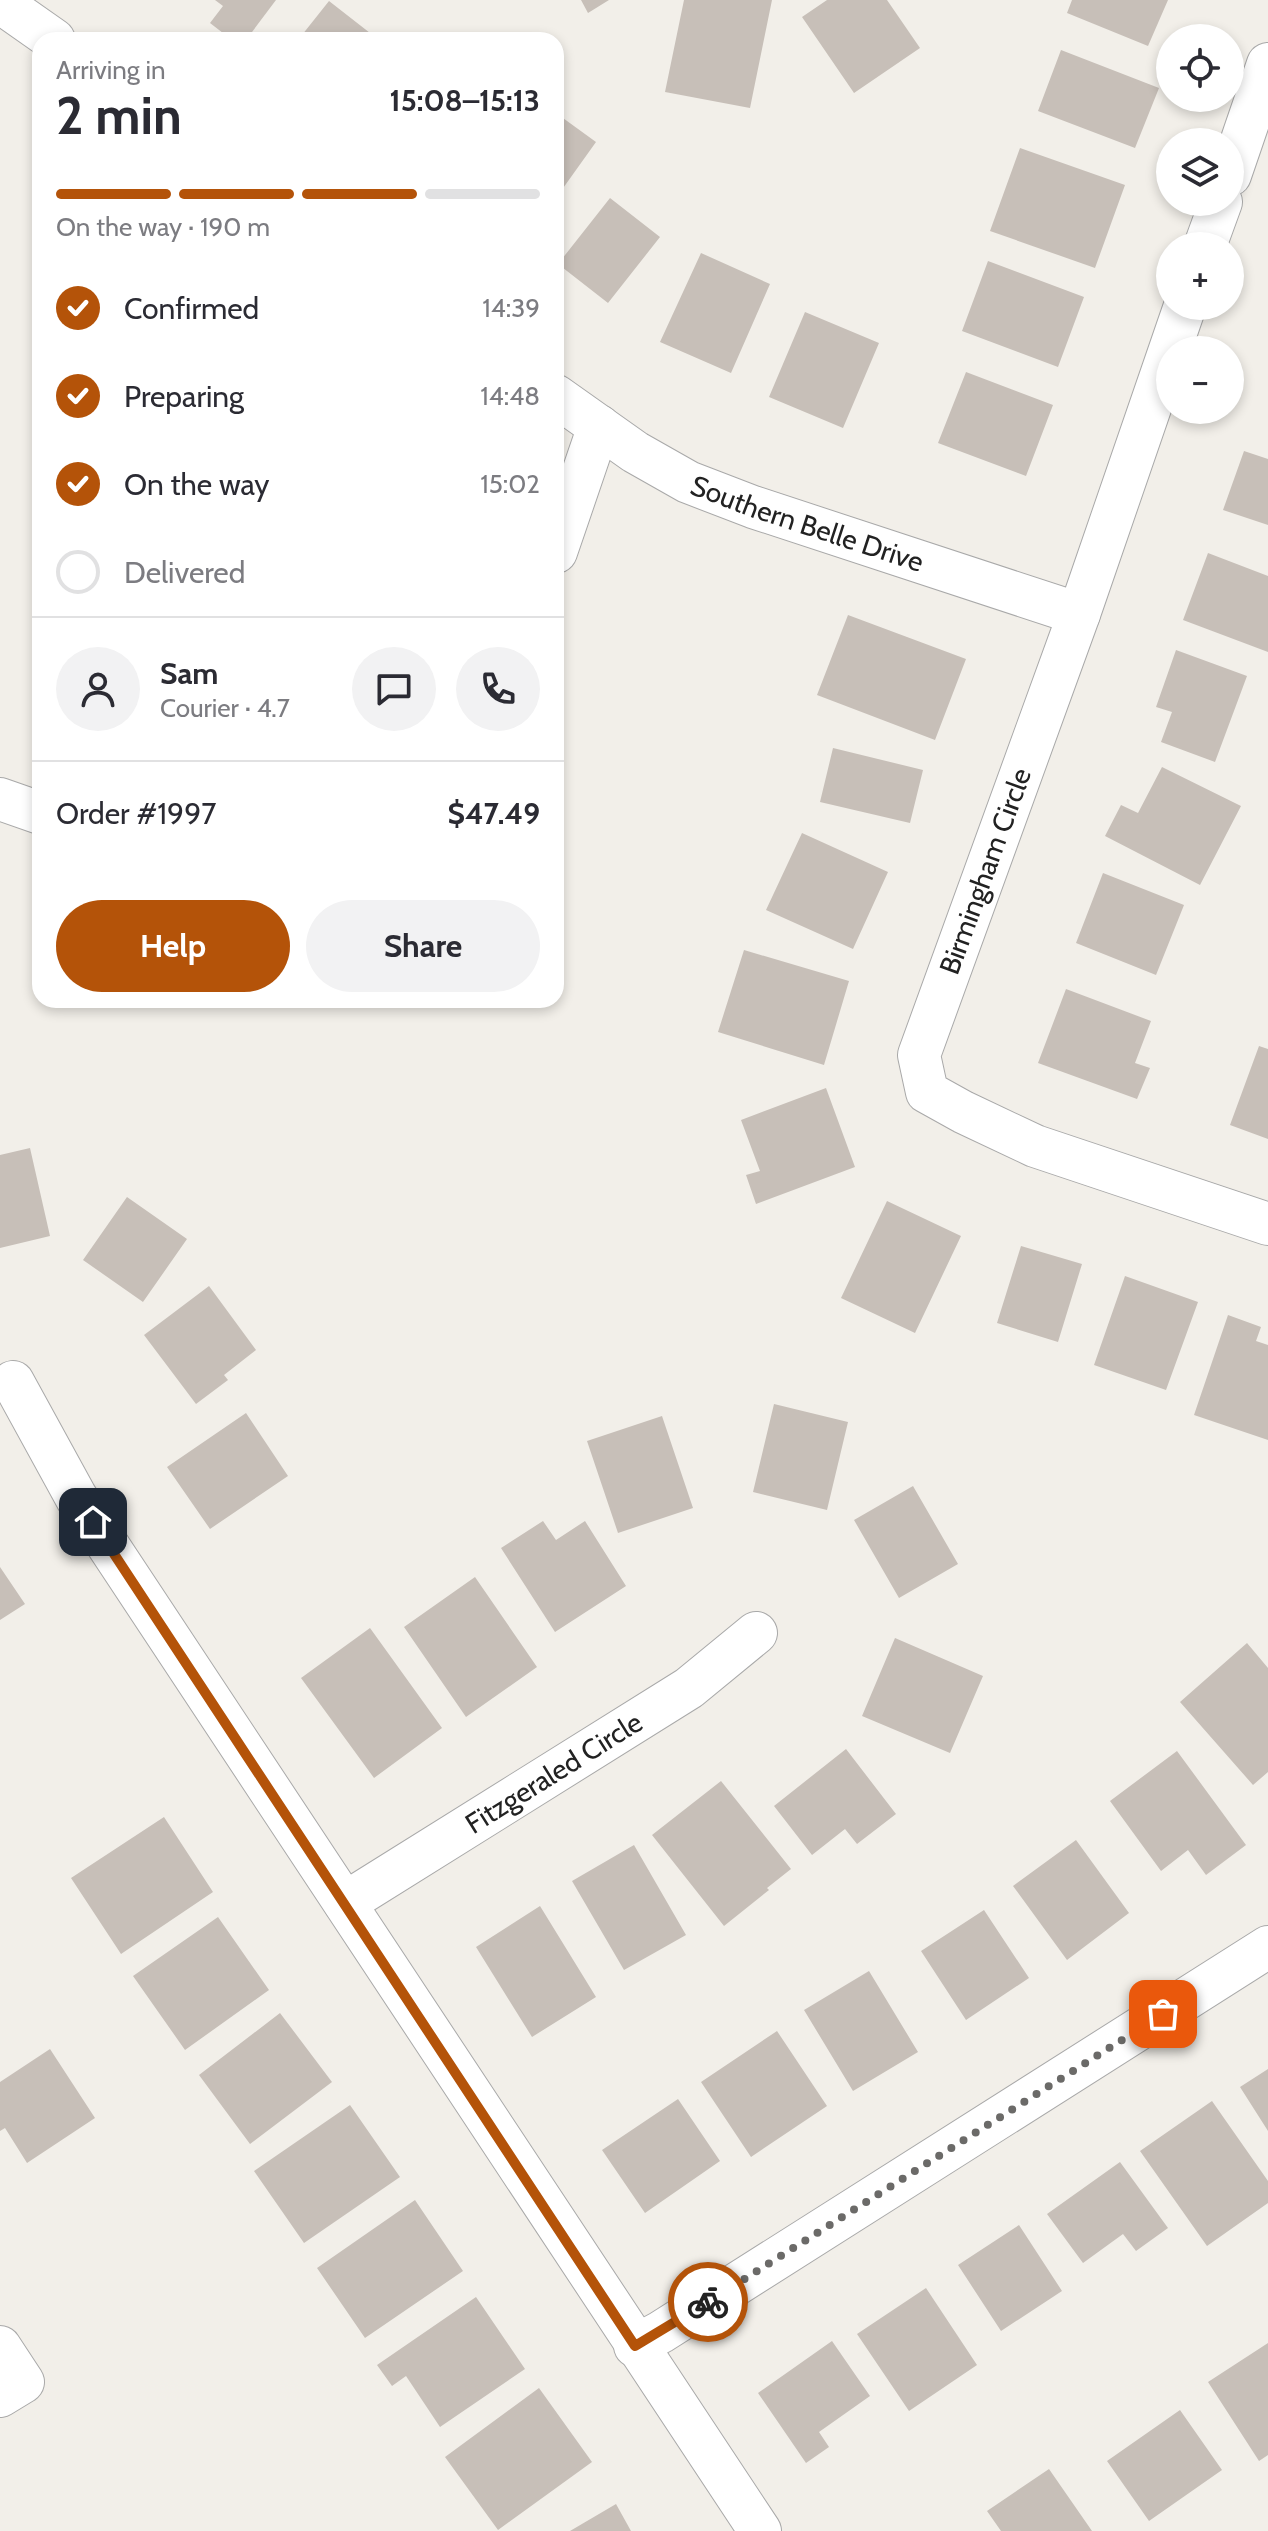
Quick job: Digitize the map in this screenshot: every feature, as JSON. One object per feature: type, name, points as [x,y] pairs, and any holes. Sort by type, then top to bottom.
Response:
[{"type":"street","points":[[0,2],[43,32]]},
{"type":"street","points":[[1244,134],[1268,64]]},
{"type":"street","name":"Birmingham Circle","points":[[1180,320],[1079,614],[919,1055],[927,1092],[963,1112],[1035,1146],[1268,1224]]},
{"type":"street","name":"Southern Belle Drive","points":[[564,402],[635,452],[688,482],[753,507],[1079,614]]},
{"type":"street","points":[[564,529],[599,426]]},
{"type":"street","points":[[0,799],[32,810]]},
{"type":"street","points":[[13,1382],[76,1497],[760,2531]]},
{"type":"street","name":"Fitzgeraled Circle","points":[[345,1903],[689,1688],[756,1633]]},
{"type":"street","points":[[635,2346],[1268,1947]]},
{"type":"street","points":[[0,2347],[23,2382],[0,2396]]},
{"type":"building","points":[[215,0],[276,0],[252,32],[222,32],[210,23],[223,6]]},
{"type":"building","points":[[581,0],[609,0],[588,13]]},
{"type":"building","points":[[684,0],[772,0],[750,108],[665,92]]},
{"type":"building","points":[[827,0],[887,0],[920,48],[854,93],[802,17]]},
{"type":"building","points":[[1072,0],[1168,0],[1148,46],[1067,13]]},
{"type":"building","points":[[329,1],[369,32],[304,32]]},
{"type":"building","points":[[1061,50],[1156,87],[1156,96],[1135,148],[1038,111]]},
{"type":"building","points":[[564,119],[596,142],[564,187]]},
{"type":"building","points":[[1020,148],[1125,185],[1095,268],[990,231]]},
{"type":"building","points":[[610,198],[660,237],[608,303],[564,269],[564,256]]},
{"type":"building","points":[[701,253],[770,284],[731,373],[660,342]]},
{"type":"building","points":[[988,261],[1084,297],[1058,367],[962,331]]},
{"type":"building","points":[[805,312],[879,343],[843,428],[769,397]]},
{"type":"building","points":[[966,372],[1053,405],[1026,476],[938,443]]},
{"type":"building","points":[[1244,451],[1268,459],[1268,525],[1223,510]]},
{"type":"building","points":[[1208,553],[1268,576],[1268,652],[1183,620]]},
{"type":"building","points":[[848,615],[966,659],[935,740],[817,695]]},
{"type":"building","points":[[1176,650],[1247,676],[1215,762],[1161,742],[1172,712],[1156,707]]},
{"type":"building","points":[[833,748],[923,770],[910,823],[820,802]]},
{"type":"building","points":[[1162,767],[1241,806],[1200,885],[1105,836],[1121,805],[1138,813]]},
{"type":"building","points":[[802,833],[888,872],[853,949],[766,910]]},
{"type":"building","points":[[1103,873],[1184,905],[1156,975],[1076,943]]},
{"type":"building","points":[[744,950],[849,981],[824,1065],[718,1032]]},
{"type":"building","points":[[1066,989],[1151,1021],[1135,1063],[1150,1068],[1137,1099],[1038,1063]]},
{"type":"building","points":[[1259,1046],[1268,1049],[1268,1139],[1230,1125]]},
{"type":"building","points":[[826,1088],[855,1167],[756,1204],[746,1175],[760,1171],[741,1120]]},
{"type":"building","points":[[30,1148],[50,1236],[0,1248],[0,1155]]},
{"type":"building","points":[[127,1197],[187,1239],[143,1302],[83,1260]]},
{"type":"building","points":[[887,1201],[961,1236],[915,1333],[841,1298]]},
{"type":"building","points":[[1021,1246],[1082,1264],[1058,1342],[997,1323]]},
{"type":"building","points":[[1125,1276],[1198,1302],[1166,1390],[1094,1365]]},
{"type":"building","points":[[209,1286],[256,1350],[224,1375],[228,1380],[196,1404],[144,1335]]},
{"type":"building","points":[[1228,1315],[1261,1327],[1256,1341],[1268,1345],[1268,1440],[1194,1415]]},
{"type":"building","points":[[774,1404],[848,1422],[827,1510],[753,1492]]},
{"type":"building","points":[[246,1413],[288,1476],[210,1529],[167,1467]]},
{"type":"building","points":[[662,1416],[693,1508],[618,1533],[587,1441]]},
{"type":"building","points":[[913,1486],[958,1564],[899,1598],[854,1520]]},
{"type":"building","points":[[543,1521],[556,1540],[585,1521],[626,1586],[555,1632],[501,1548]]},
{"type":"building","points":[[0,1567],[25,1604],[0,1620]]},
{"type":"building","points":[[475,1577],[537,1667],[466,1717],[404,1627]]},
{"type":"building","points":[[370,1628],[442,1728],[374,1778],[301,1678]]},
{"type":"building","points":[[895,1638],[983,1676],[950,1753],[862,1716]]},
{"type":"building","points":[[1247,1643],[1268,1668],[1268,1772],[1253,1785],[1180,1702]]},
{"type":"building","points":[[846,1749],[896,1814],[857,1844],[845,1829],[812,1855],[774,1806]]},
{"type":"building","points":[[1177,1751],[1246,1845],[1206,1875],[1188,1850],[1161,1871],[1110,1801]]},
{"type":"building","points":[[721,1781],[791,1869],[724,1926],[652,1835]]},
{"type":"building","points":[[164,1817],[213,1892],[121,1954],[71,1878]]},
{"type":"building","points":[[1076,1840],[1129,1913],[1067,1960],[1013,1886]]},
{"type":"building","points":[[634,1845],[686,1935],[624,1970],[572,1881]]},
{"type":"building","points":[[540,1906],[596,1997],[532,2037],[476,1947]]},
{"type":"building","points":[[984,1910],[1029,1978],[966,2020],[921,1951]]},
{"type":"building","points":[[218,1917],[269,1990],[185,2050],[133,1976]]},
{"type":"building","points":[[869,1971],[918,2052],[853,2091],[804,2010]]},
{"type":"building","points":[[280,2013],[332,2082],[250,2144],[199,2075]]},
{"type":"building","points":[[777,2031],[827,2106],[751,2157],[701,2082]]},
{"type":"building","points":[[50,2049],[95,2118],[27,2163],[5,2128],[0,2131],[0,2082]]},
{"type":"building","points":[[1268,2069],[1268,2131],[1240,2087]]},
{"type":"building","points":[[678,2099],[720,2161],[645,2213],[602,2150]]},
{"type":"building","points":[[1212,2101],[1268,2181],[1268,2203],[1207,2246],[1140,2151]]},
{"type":"building","points":[[350,2105],[400,2177],[304,2243],[254,2171]]},
{"type":"building","points":[[1120,2162],[1168,2228],[1136,2251],[1123,2234],[1083,2263],[1047,2214]]},
{"type":"building","points":[[415,2200],[463,2271],[365,2338],[317,2268]]},
{"type":"building","points":[[1019,2225],[1062,2291],[1001,2331],[958,2265]]},
{"type":"building","points":[[926,2288],[977,2365],[909,2411],[857,2334]]},
{"type":"building","points":[[476,2297],[525,2369],[440,2427],[406,2376],[392,2386],[377,2365]]},
{"type":"building","points":[[832,2341],[870,2396],[819,2432],[829,2447],[806,2463],[758,2393]]},
{"type":"building","points":[[1268,2343],[1268,2455],[1259,2461],[1208,2382]]},
{"type":"building","points":[[539,2388],[592,2462],[498,2530],[445,2457]]},
{"type":"building","points":[[1180,2410],[1222,2470],[1149,2521],[1107,2461]]},
{"type":"building","points":[[1049,2469],[1092,2531],[1001,2531],[987,2511]]},
{"type":"building","points":[[616,2504],[631,2531],[570,2531]]},
{"type":"way so far","points":[[708,2302],[1163,2014]]},
{"type":"route","points":[[93,1522],[635,2346],[708,2302]]}]
